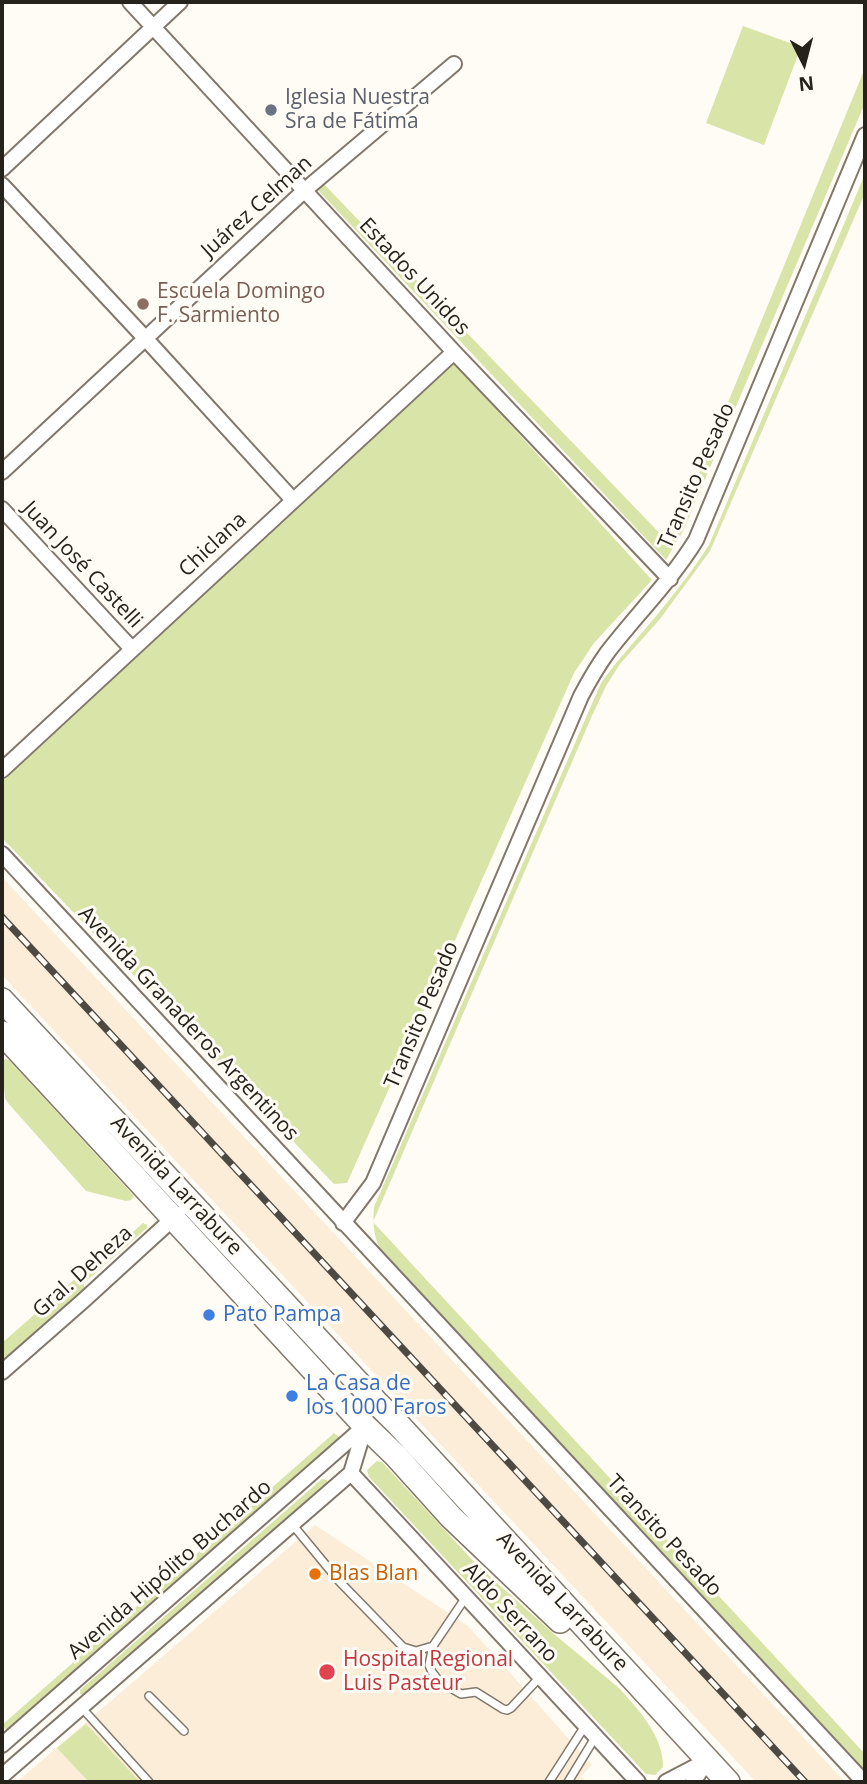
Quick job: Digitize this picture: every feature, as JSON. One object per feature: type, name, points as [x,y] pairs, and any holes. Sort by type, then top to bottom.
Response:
[{"type":"main road","name":"Avenida Larrabure","points":[[2,1000],[641,1687]]},
{"type":"main road","name":"Avenida Larrabure","points":[[2,1033],[451,1517],[596,1653],[641,1687]]},
{"type":"main road","points":[[641,1687],[729,1782]]},
{"type":"street","name":"Estados Unidos","points":[[130,2],[454,352],[670,579]]},
{"type":"street","points":[[2,169],[180,2]]},
{"type":"street","name":"Juárez Celman","points":[[2,472],[305,190],[454,64]]},
{"type":"street","name":"Transito Pesado","points":[[864,1782],[343,1223],[373,1183],[581,696],[607,654],[670,579],[696,540],[865,135]]},
{"type":"street","points":[[2,185],[293,500]]},
{"type":"street","name":"Chiclana","points":[[2,770],[454,352]]},
{"type":"street","name":"Juan José Castelli","points":[[2,509],[132,649]]},
{"type":"street","name":"Avenida Granaderos Argentinos","points":[[2,854],[343,1223]]},
{"type":"street","name":"Gral. Deheza","points":[[2,1372],[191,1202]]},
{"type":"street","points":[[2,1776],[351,1474],[365,1426],[378,1404]]},
{"type":"street","name":"Avenida Hipólito Buchardo","points":[[2,1746],[365,1426]]},
{"type":"street","name":"Aldo Serrano","points":[[351,1474],[638,1782]]},
{"type":"street","points":[[64,1691],[81,1707]]},
{"type":"street","points":[[2,1746],[16,1763]]},
{"type":"street","points":[[666,1782],[708,1760]]},
{"type":"street","points":[[693,1782],[708,1760]]},
{"type":"lane","points":[[292,1524],[339,1581],[403,1647],[416,1651],[433,1646]]},
{"type":"lane","points":[[466,1597],[433,1646],[429,1665],[439,1681],[461,1694],[476,1692],[507,1710],[540,1676]]},
{"type":"lane","points":[[149,1696],[184,1731]]},
{"type":"lane","points":[[81,1707],[149,1782]]},
{"type":"lane","points":[[549,1782],[586,1725]]},
{"type":"lane","points":[[568,1782],[596,1737]]},
{"type":"shaded area","points":[[2,877],[845,1782],[756,1782],[2,975]]},
{"type":"shaded area","name":"Hospital Regional Luis Pasteur","points":[[315,1525],[468,1626],[592,1765],[581,1776],[587,1782],[17,1782]]},
{"type":"green space","points":[[743,26],[801,47],[764,145],[706,123]]},
{"type":"green space","points":[[865,68],[865,103],[683,531],[666,560],[318,190],[319,179],[670,544]]},
{"type":"green space","points":[[865,174],[865,193],[710,551],[660,619],[620,664],[606,686],[374,1221],[374,1207],[601,683],[677,590],[709,545]]},
{"type":"green space","points":[[454,363],[652,580],[594,643],[574,673],[347,1183],[334,1184],[2,838],[2,779]]},
{"type":"green space","points":[[5,1059],[9,1060],[134,1196],[131,1200],[86,1191],[8,1103],[5,1098],[2,1064]]},
{"type":"green space","points":[[143,1223],[147,1228],[84,1283],[84,1290],[2,1362],[2,1343]]},
{"type":"green space","points":[[374,1223],[865,1754],[865,1770],[379,1247]]},
{"type":"green space","points":[[334,1433],[341,1439],[8,1732],[2,1725]]},
{"type":"green space","points":[[377,1461],[382,1462],[477,1565],[619,1688],[655,1734],[663,1767],[655,1775],[646,1774],[369,1477],[367,1470]]},
{"type":"green space","points":[[322,1479],[327,1480],[327,1484],[84,1695],[80,1694],[80,1690]]},
{"type":"green space","points":[[86,1724],[140,1782],[89,1782],[57,1748]]},
{"type":"railway","points":[[2,917],[805,1782]]},
{"type":"place","name":"Iglesia Nuestra Sra de Fátima","points":[[271,110]]},
{"type":"place","name":"Escuela Domingo F. Sarmiento","points":[[143,304]]},
{"type":"place","name":"Pato Pampa","points":[[209,1315]]},
{"type":"place","name":"La Casa de los 1000 Faros","points":[[292,1396]]},
{"type":"place","name":"Blas Blan","points":[[315,1574]]},
{"type":"place","name":"Hospital Regional Luis Pasteur","points":[[327,1672]]}]
